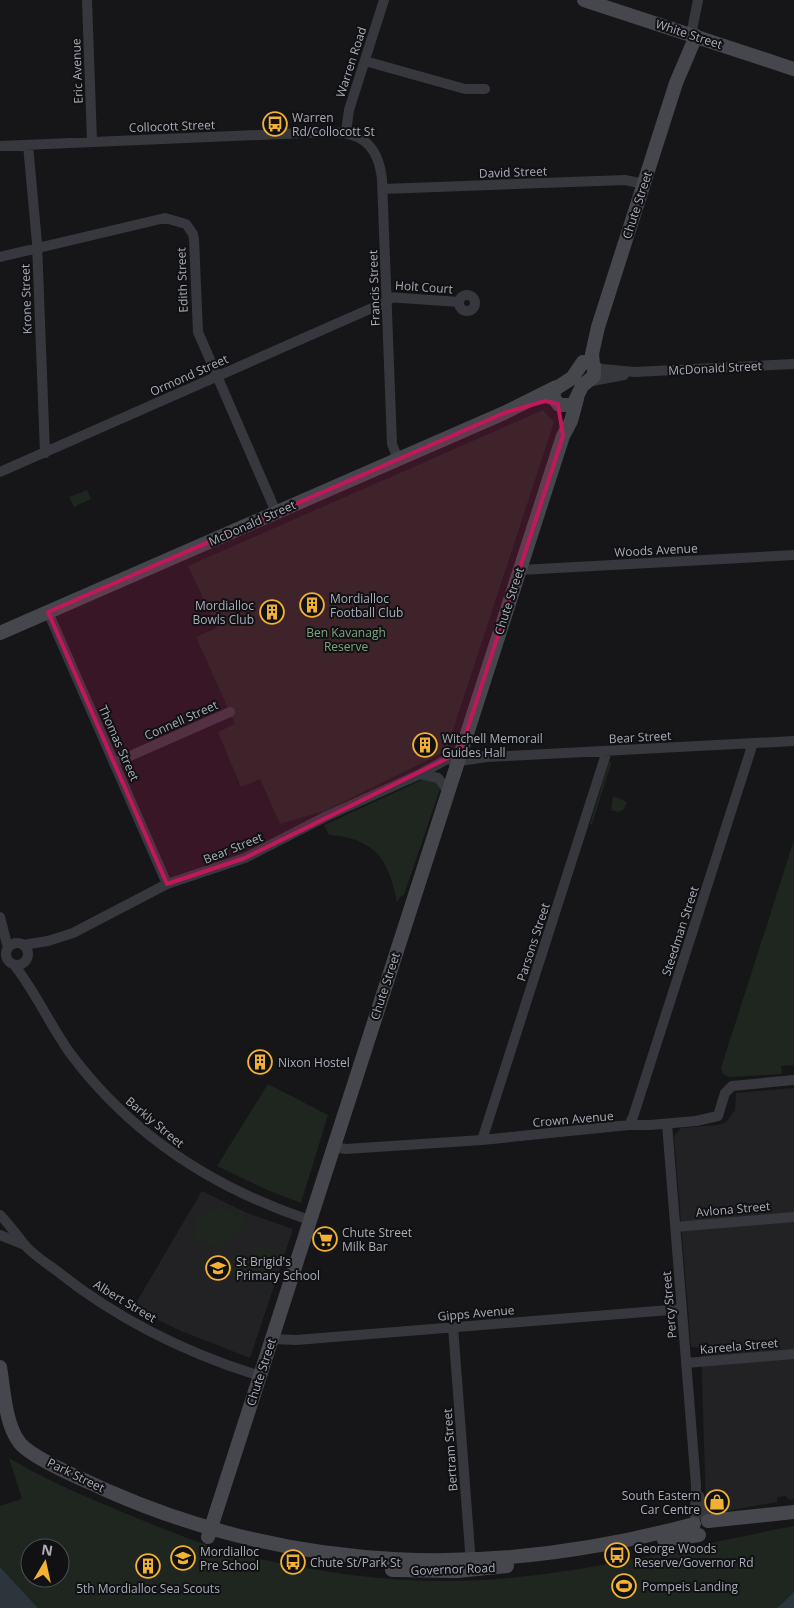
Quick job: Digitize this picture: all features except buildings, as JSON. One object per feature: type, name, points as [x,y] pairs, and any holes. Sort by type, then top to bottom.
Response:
[{"type":"street","name":"Eric Avenue","points":[[86,0],[92,141]]},
{"type":"street","name":"Warren Road","points":[[346,132],[349,110],[384,0]]},
{"type":"street","name":"White Street","points":[[584,0],[794,68]]},
{"type":"street","name":"Chute Street","points":[[209,1533],[563,436],[571,420],[581,388],[595,374],[592,354],[598,327],[691,35],[698,0]]},
{"type":"street","points":[[365,60],[457,87],[485,89]]},
{"type":"street","name":"Collocott Street","points":[[0,146],[346,132]]},
{"type":"street","name":"Francis Street","points":[[346,132],[357,135],[371,147],[381,168],[388,299],[392,444],[398,459]]},
{"type":"street","name":"Krone Street","points":[[28,145],[36,248],[45,452]]},
{"type":"street","name":"David Street","points":[[383,189],[625,180],[644,184]]},
{"type":"street","name":"Edith Street","points":[[0,257],[165,218],[186,224],[193,234],[198,332],[276,512]]},
{"type":"street","name":"Holt Court","points":[[388,299],[459,302]]},
{"type":"street","name":"Ormond Street","points":[[0,472],[217,377],[388,299]]},
{"type":"street","name":"Chute Street","points":[[578,368],[598,327]]},
{"type":"street","points":[[578,368],[584,362],[593,365]]},
{"type":"street","name":"McDonald Street","points":[[593,365],[602,369],[635,372],[794,364]]},
{"type":"street","name":"McDonald Street","points":[[0,633],[504,413],[572,378],[578,368]]},
{"type":"street","name":"McDonald Street","points":[[587,382],[635,372]]},
{"type":"street","name":"Chute Street","points":[[556,387],[553,396],[563,416],[563,436]]},
{"type":"street","name":"McDonald Street","points":[[504,413],[543,402],[571,406],[577,398]]},
{"type":"street","name":"Woods Avenue","points":[[520,570],[794,555]]},
{"type":"street","name":"Thomas Street","points":[[48,612],[167,884]]},
{"type":"street","name":"Connell Street","points":[[114,763],[230,712]]},
{"type":"street","name":"Bear Street","points":[[13,955],[91,925],[132,901],[167,884],[245,858],[327,816],[459,757],[794,741]]},
{"type":"street","name":"Steedman Street","points":[[629,1125],[753,743]]},
{"type":"street","name":"Parsons Street","points":[[482,1140],[607,751]]},
{"type":"street","points":[[423,772],[438,778],[448,791]]},
{"type":"street","name":"Barkly Street","points":[[1,920],[13,955],[55,1032],[104,1093],[136,1126],[180,1160],[217,1181],[262,1203],[309,1220]]},
{"type":"street","name":"Crown Avenue","points":[[333,1147],[346,1149],[482,1140],[629,1125],[696,1121],[718,1116],[725,1093],[732,1086],[794,1080]]},
{"type":"street","name":"Percy Street","points":[[667,1124],[696,1485],[702,1526]]},
{"type":"street","name":"Albert Street","points":[[0,1215],[25,1245],[78,1287],[135,1323],[200,1355],[260,1376]]},
{"type":"street","name":"Avlona Street","points":[[675,1227],[794,1217]]},
{"type":"street","points":[[0,1235],[25,1245]]},
{"type":"street","name":"Gipps Avenue","points":[[272,1339],[284,1341],[682,1309]]},
{"type":"street","name":"Bertram Street","points":[[453,1327],[471,1565]]},
{"type":"street","name":"Kareela Street","points":[[686,1363],[794,1354]]},
{"type":"street","name":"Park Street","points":[[0,1367],[10,1422],[16,1437],[26,1449],[131,1501],[209,1533]]},
{"type":"street","name":"Park Street","points":[[0,1408],[8,1440],[17,1454],[27,1461],[132,1510],[209,1533]]},
{"type":"street","name":"Governor Road","points":[[209,1533],[289,1556],[335,1564],[410,1571],[471,1565],[548,1561],[702,1526],[789,1513]]},
{"type":"highlighted area","points":[[545,401],[558,404],[563,436],[460,752],[245,858],[167,884],[48,612],[504,413]]},
{"type":"shaded area","points":[[794,1088],[794,1499],[789,1500],[786,1496],[777,1497],[777,1502],[716,1513],[706,1507],[701,1348],[691,1347],[674,1136],[681,1128],[718,1125],[726,1122],[735,1110],[736,1093]]},
{"type":"shaded area","name":"St Brigid's Primary School","points":[[202,1191],[247,1213],[293,1229],[250,1358],[181,1331],[133,1308]]},
{"type":"shaded area","points":[[0,1567],[38,1608],[0,1608]]},
{"type":"shaded area","points":[[794,1592],[794,1608],[777,1608]]},
{"type":"green space","name":"Ben Kavanagh Reserve","points":[[543,410],[554,422],[446,751],[327,810],[280,824],[260,779],[241,787],[218,732],[235,724],[196,637],[217,628],[188,566]]},
{"type":"green space","points":[[87,490],[91,499],[74,507],[69,497]]},
{"type":"green space","points":[[612,761],[592,824],[590,824],[609,762]]},
{"type":"green space","points":[[422,780],[429,780],[439,784],[440,789],[404,895],[400,897],[397,903],[390,875],[378,854],[358,841],[329,835],[324,825]]},
{"type":"green space","points":[[613,796],[627,802],[624,809],[619,812],[611,810]]},
{"type":"green space","points":[[794,840],[794,1065],[781,1066],[782,1074],[730,1077],[723,1074],[721,1068]]},
{"type":"green space","points":[[268,1084],[328,1115],[301,1203],[267,1190],[217,1166]]},
{"type":"green space","points":[[220,1206],[247,1220],[223,1248],[193,1240],[197,1216]]},
{"type":"green space","points":[[256,1245],[276,1251],[271,1266],[251,1260]]},
{"type":"green space","points":[[231,1254],[271,1267],[265,1287],[225,1274]]},
{"type":"green space","points":[[9,1458],[45,1478],[96,1501],[172,1532],[238,1554],[339,1573],[407,1580],[441,1581],[509,1578],[580,1569],[794,1526],[794,1592],[777,1608],[38,1608],[0,1567],[0,1506],[22,1499]]},
{"type":"place","name":"Warren Rd/Collocott St","points":[[275,124]]},
{"type":"place","name":"Mordialloc Football Club","points":[[312,605]]},
{"type":"place","name":"Mordialloc Bowls Club","points":[[272,612]]},
{"type":"place","name":"Witchell Memorail Guides Hall","points":[[425,745]]},
{"type":"place","name":"Nixon Hostel","points":[[260,1062]]},
{"type":"place","name":"Chute Street Milk Bar","points":[[325,1239]]},
{"type":"place","name":"St Brigid's Primary School","points":[[218,1268]]},
{"type":"place","name":"South Eastern Car Centre","points":[[717,1502]]},
{"type":"place","name":"George Woods Reserve/Governor Rd","points":[[617,1555]]},
{"type":"place","name":"Mordialloc Pre School","points":[[183,1558]]},
{"type":"place","name":"Chute St/Park St","points":[[293,1562]]},
{"type":"place","name":"5th Mordialloc Sea Scouts","points":[[148,1566]]},
{"type":"place","name":"Pompeis Landing","points":[[624,1586]]}]
